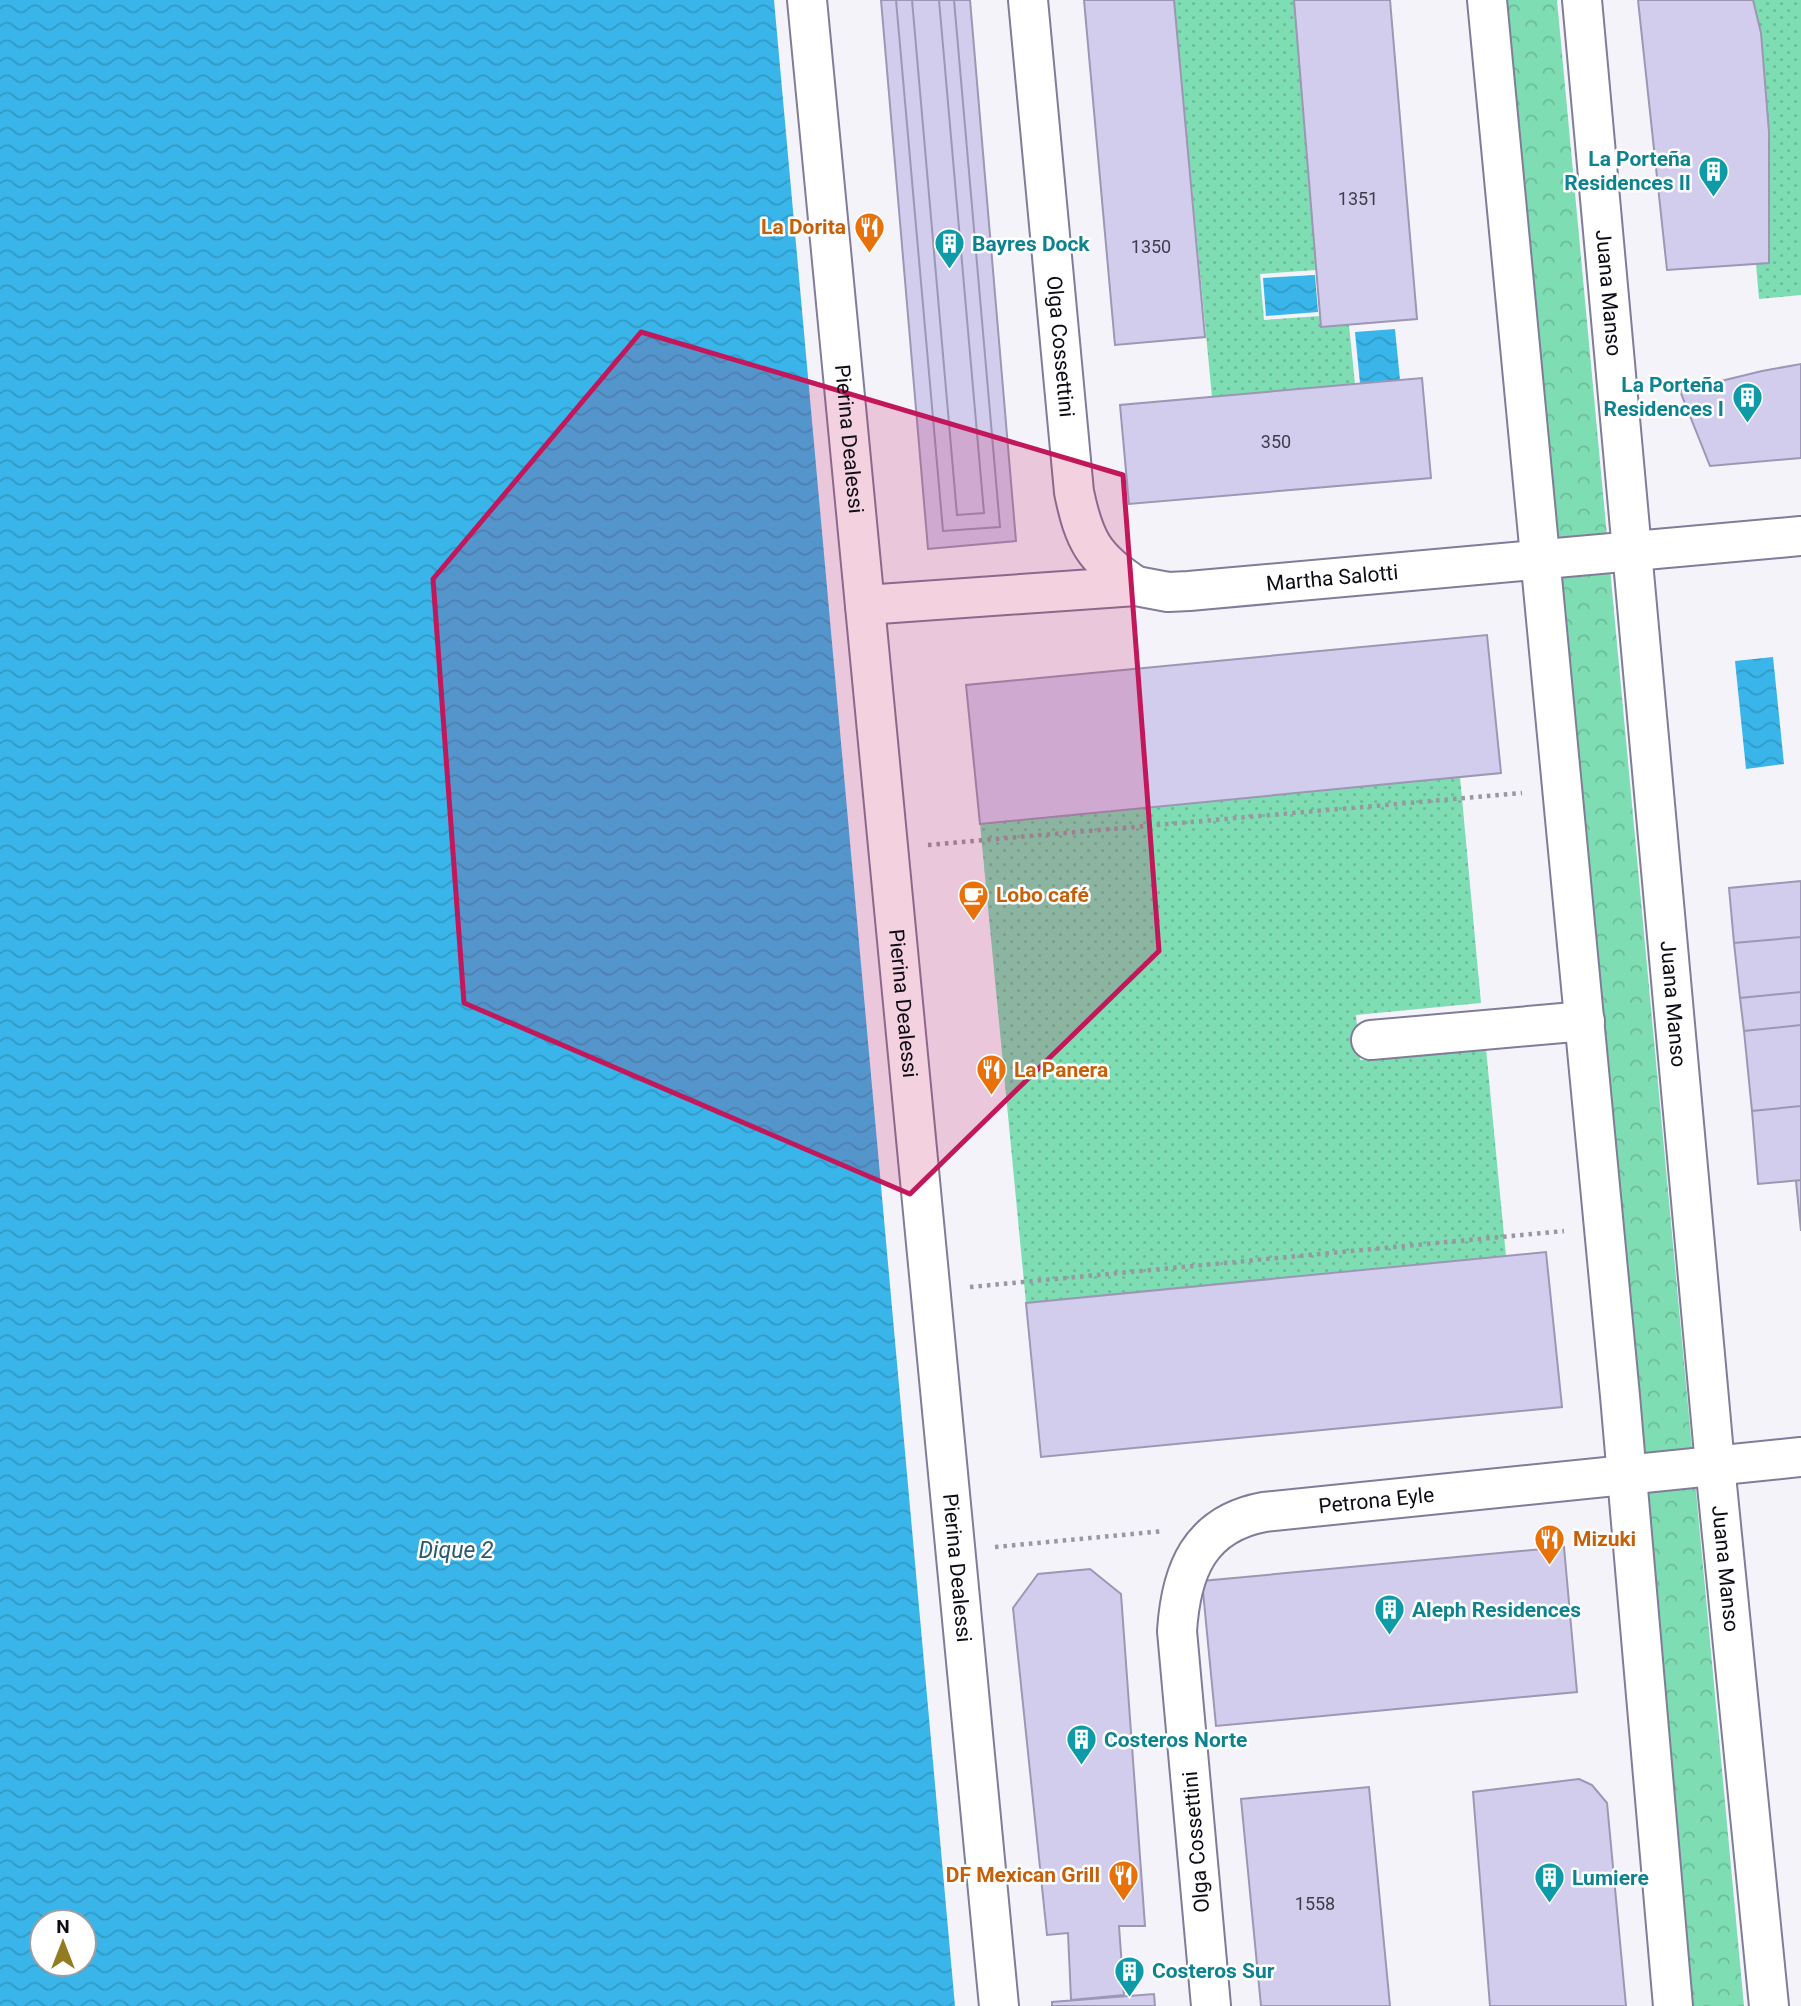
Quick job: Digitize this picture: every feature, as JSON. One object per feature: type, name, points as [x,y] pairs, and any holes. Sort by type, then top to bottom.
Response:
[{"type":"street","name":"Pierina Dealessi","points":[[807,0],[999,2006]]},
{"type":"street","name":"Olga Cossettini","points":[[1028,0],[1074,492],[1081,523],[1091,545],[1103,562],[1136,586]]},
{"type":"street","points":[[1487,0],[1627,1474],[1673,2006]]},
{"type":"street","name":"Juana Manso","points":[[1582,0],[1611,295],[1631,552],[1715,1465],[1769,2006]]},
{"type":"street","name":"Martha Salotti","points":[[865,605],[1136,586],[1168,592],[1801,536]]},
{"type":"street","points":[[1371,1040],[1584,1021]]},
{"type":"street","name":"Petrona Eyle","points":[[1224,1526],[1237,1519],[1264,1512],[1801,1457]]},
{"type":"street","name":"Olga Cossettini","points":[[1211,2006],[1177,1631],[1182,1595],[1193,1562],[1200,1548],[1224,1526]]},
{"type":"path","points":[[889,849],[1562,789]]},
{"type":"path","points":[[931,1291],[1604,1227]]},
{"type":"path","points":[[955,1551],[1224,1526]]},
{"type":"highlighted area","points":[[641,332],[1123,475],[1159,951],[910,1194],[464,1003],[433,579]]},
{"type":"green space","points":[[1174,0],[1294,0],[1316,270],[1260,274],[1264,320],[1320,316],[1321,327],[1349,325],[1355,384],[1212,397]]},
{"type":"green space","points":[[1506,0],[1557,0],[1744,2006],[1692,2006]]},
{"type":"green space","points":[[1753,0],[1801,0],[1801,295],[1759,299],[1756,264],[1769,262],[1769,163],[1764,65]]},
{"type":"green space","points":[[1460,777],[1481,1003],[1356,1015],[1360,1060],[1486,1049],[1506,1256],[1026,1303],[980,824]]},
{"type":"water","name":"Dique 2","points":[[0,0],[774,0],[955,2006],[0,2006]]},
{"type":"water","points":[[1315,275],[1318,312],[1266,316],[1263,278]]},
{"type":"water","points":[[1395,329],[1400,380],[1360,383],[1355,332]]},
{"type":"water","points":[[1773,657],[1784,764],[1746,769],[1735,661]]},
{"type":"building","name":"Bayres Dock","points":[[881,0],[970,0],[1016,541],[928,549]]},
{"type":"building","name":"Bayres Dock","points":[[896,0],[954,0],[1000,527],[943,531]]},
{"type":"building","points":[[912,0],[939,0],[984,513],[957,515]]},
{"type":"building","points":[[1084,0],[1174,0],[1205,337],[1115,345]]},
{"type":"building","points":[[1294,0],[1390,0],[1417,319],[1321,327]]},
{"type":"building","name":"La Porteña Residences II","points":[[1638,0],[1753,0],[1761,33],[1769,132],[1769,263],[1667,270]]},
{"type":"building","name":"La Porteña Residences I","points":[[1801,364],[1801,458],[1710,466],[1680,391]]},
{"type":"building","points":[[1422,378],[1431,478],[1129,504],[1120,405]]},
{"type":"building","points":[[1487,635],[1501,773],[980,824],[966,685]]},
{"type":"building","points":[[1801,881],[1801,937],[1734,943],[1729,888]]},
{"type":"building","points":[[1801,937],[1801,992],[1740,998],[1734,943]]},
{"type":"building","points":[[1801,992],[1801,1025],[1744,1031],[1740,998]]},
{"type":"building","points":[[1801,1025],[1801,1106],[1752,1111],[1744,1031]]},
{"type":"building","points":[[1801,1106],[1801,1180],[1758,1184],[1752,1111]]},
{"type":"building","points":[[1801,1180],[1801,1231],[1796,1181]]},
{"type":"building","points":[[1546,1252],[1562,1407],[1041,1457],[1026,1303]]},
{"type":"building","name":"Aleph Residences","points":[[1564,1547],[1577,1692],[1216,1726],[1202,1581]]},
{"type":"building","name":"Costeros Norte","points":[[1090,1569],[1121,1594],[1145,1926],[1119,1926],[1124,1995],[1071,2000],[1068,1933],[1047,1935],[1013,1608],[1038,1574]]},
{"type":"building","name":"Lumiere","points":[[1579,1779],[1592,1785],[1607,1803],[1626,2006],[1490,2006],[1473,1792]]},
{"type":"building","points":[[1369,1787],[1390,2006],[1261,2006],[1241,1799]]},
{"type":"building","name":"Costeros Sur","points":[[1154,1994],[1155,2006],[1052,2006],[1052,2002]]},
{"type":"place","name":"La Porteña Residences II","points":[[1714,198]]},
{"type":"place","name":"La Dorita","points":[[869,254]]},
{"type":"place","name":"Bayres Dock","points":[[949,271]]},
{"type":"place","name":"La Porteña Residences I","points":[[1747,424]]},
{"type":"place","name":"Lobo café","points":[[973,922]]},
{"type":"place","name":"La Panera","points":[[991,1097]]},
{"type":"place","name":"Mizuki","points":[[1550,1566]]},
{"type":"place","name":"Aleph Residences","points":[[1389,1637]]},
{"type":"place","name":"Costeros Norte","points":[[1081,1767]]},
{"type":"place","name":"DF Mexican Grill","points":[[1123,1902]]},
{"type":"place","name":"Lumiere","points":[[1549,1905]]},
{"type":"place","name":"Costeros Sur","points":[[1129,1998]]}]
